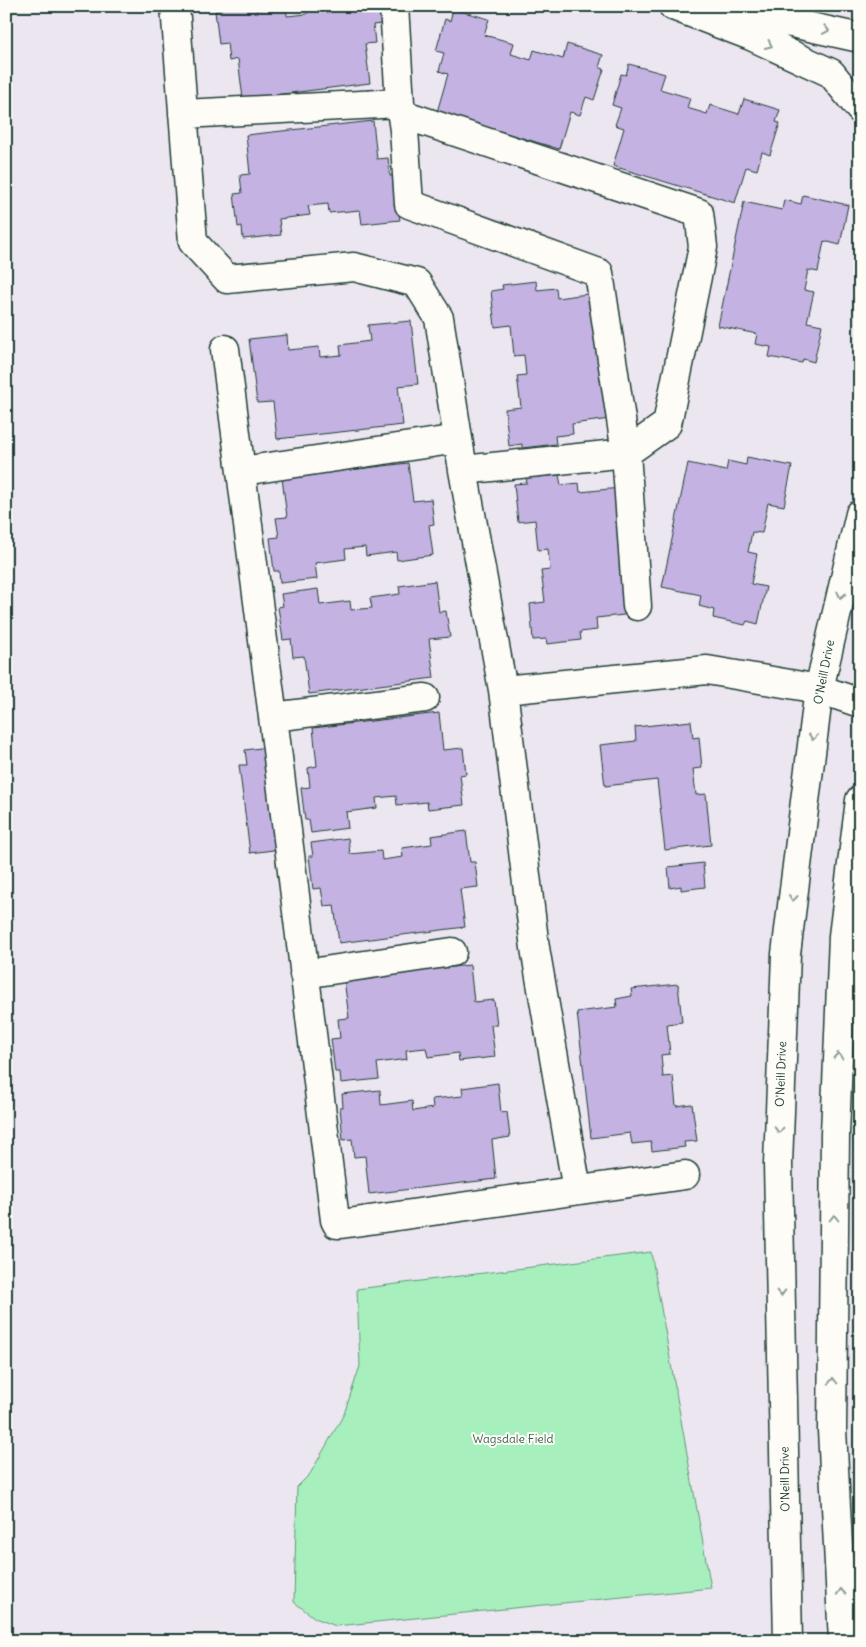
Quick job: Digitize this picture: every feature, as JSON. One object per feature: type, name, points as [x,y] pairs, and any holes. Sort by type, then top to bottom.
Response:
[{"type":"street","points":[[175,6],[193,242],[227,279],[354,267],[417,283],[439,318],[463,470],[503,690],[535,948],[577,1190]]},
{"type":"street","points":[[394,6],[409,204],[598,273],[626,453],[637,606]]},
{"type":"street","points":[[674,6],[831,73],[860,109]]},
{"type":"street","points":[[708,19],[733,16],[792,23],[860,38]]},
{"type":"street","points":[[183,114],[401,109],[699,213],[703,246],[668,424],[626,453],[463,470]]},
{"type":"street","points":[[225,349],[273,717],[334,1220],[337,1224],[341,1224],[685,1175]]},
{"type":"street","points":[[242,471],[458,439]]},
{"type":"street","name":"O'Neill Drive","points":[[788,1641],[778,1164],[786,954],[819,689],[860,514]]},
{"type":"street","points":[[503,690],[707,670],[819,689],[860,703]]},
{"type":"street","points":[[273,717],[426,698]]},
{"type":"street","points":[[844,1641],[832,1430],[835,1134],[844,936],[860,800]]},
{"type":"street","points":[[304,974],[452,952]]},
{"type":"green space","name":"Wagsdale Field","points":[[651,1252],[711,1588],[336,1626],[315,1618],[294,1602],[297,1487],[310,1474],[344,1414],[360,1366],[357,1289]]},
{"type":"building","points":[[221,6],[254,6],[255,10],[286,6],[287,16],[307,14],[307,6],[379,6],[381,24],[373,25],[375,43],[365,44],[370,83],[243,99],[238,59],[229,61],[227,43],[219,44],[215,11],[221,11]]},
{"type":"building","points":[[453,9],[489,19],[484,35],[514,43],[511,54],[531,60],[534,50],[563,59],[567,44],[603,55],[599,67],[604,69],[594,100],[586,97],[580,115],[570,112],[559,149],[437,112],[448,74],[439,71],[444,53],[436,51],[445,19],[450,21]]},
{"type":"building","points":[[629,64],[665,74],[660,89],[690,98],[687,108],[707,114],[710,105],[739,114],[744,99],[780,110],[776,122],[780,123],[770,155],[762,152],[757,170],[746,167],[735,203],[613,166],[624,128],[615,125],[621,108],[612,105],[621,74],[626,75]]},
{"type":"building","points":[[373,121],[377,159],[388,158],[390,176],[399,175],[398,208],[400,220],[362,224],[360,210],[329,213],[328,204],[308,206],[310,215],[279,219],[281,235],[243,239],[242,226],[238,227],[234,194],[242,193],[240,175],[250,174],[246,135]]},
{"type":"building","points":[[803,195],[848,205],[840,245],[824,241],[818,272],[808,270],[804,290],[814,292],[807,322],[822,325],[814,362],[803,359],[802,363],[769,357],[771,347],[755,344],[757,334],[718,326],[744,202],[782,210],[784,200],[801,204]]},
{"type":"building","points":[[536,281],[537,290],[556,288],[557,298],[595,293],[610,419],[572,424],[573,434],[555,436],[556,444],[522,448],[522,444],[509,446],[505,409],[521,407],[517,376],[526,375],[524,355],[514,356],[511,325],[495,327],[491,291],[503,289],[502,285]]},
{"type":"building","points":[[411,321],[418,384],[398,386],[403,425],[277,439],[273,402],[257,403],[249,339],[287,335],[288,350],[319,347],[320,357],[341,355],[340,345],[370,341],[368,325]]},
{"type":"building","points":[[747,457],[792,466],[784,506],[768,503],[762,533],[752,532],[748,552],[757,554],[751,584],[766,587],[758,624],[747,621],[745,625],[713,618],[714,610],[699,606],[701,595],[662,587],[688,463],[726,471],[728,461],[746,465]]},
{"type":"building","points":[[408,463],[413,501],[431,499],[434,524],[429,525],[433,555],[397,560],[396,552],[366,556],[365,547],[345,549],[346,559],[315,563],[317,579],[280,583],[279,571],[274,571],[270,538],[279,537],[276,518],[287,517],[282,478]]},
{"type":"building","points":[[559,475],[561,485],[579,483],[580,492],[620,488],[633,614],[596,618],[597,630],[580,632],[581,640],[547,644],[546,639],[533,640],[530,604],[545,602],[541,571],[550,570],[548,549],[538,550],[535,520],[518,522],[514,484],[527,483],[526,478]]},
{"type":"building","points":[[435,581],[439,612],[446,611],[450,637],[429,639],[434,678],[309,694],[304,656],[293,657],[291,639],[283,640],[278,607],[283,606],[281,594],[318,589],[320,605],[350,601],[351,610],[372,608],[370,598],[400,594],[399,586]]},
{"type":"building","points":[[439,713],[443,750],[463,748],[466,774],[460,775],[464,805],[428,809],[427,802],[397,805],[396,796],[376,798],[377,808],[346,812],[348,828],[311,833],[309,820],[305,820],[301,788],[310,787],[308,768],[317,766],[313,728]]},
{"type":"building","points":[[691,721],[693,738],[699,737],[702,768],[693,769],[696,795],[706,794],[711,845],[665,850],[657,780],[605,786],[600,745],[636,741],[635,727]]},
{"type":"building","points":[[268,747],[281,849],[250,853],[239,765],[247,765],[245,750]]},
{"type":"building","points":[[466,831],[470,862],[475,862],[478,887],[460,889],[465,927],[339,943],[334,905],[324,906],[321,888],[313,889],[309,856],[313,856],[311,843],[348,838],[350,854],[381,851],[382,860],[403,857],[402,848],[432,844],[431,836]]},
{"type":"building","points":[[703,863],[705,887],[681,890],[681,886],[670,888],[668,867]]},
{"type":"building","points":[[470,965],[474,1002],[494,1000],[497,1025],[491,1025],[495,1057],[459,1061],[458,1053],[428,1057],[426,1048],[406,1050],[407,1059],[377,1063],[379,1079],[341,1083],[340,1072],[335,1072],[331,1039],[340,1038],[338,1019],[349,1018],[344,979]]},
{"type":"building","points":[[678,984],[682,1022],[667,1024],[670,1054],[661,1055],[663,1077],[673,1076],[676,1106],[692,1104],[697,1141],[684,1142],[685,1147],[652,1151],[651,1142],[632,1144],[630,1133],[591,1138],[577,1012],[617,1007],[616,999],[632,996],[631,989]]},
{"type":"building","points":[[498,1083],[501,1113],[507,1112],[510,1137],[492,1140],[496,1179],[369,1194],[365,1156],[354,1157],[352,1139],[343,1140],[340,1107],[343,1107],[342,1094],[380,1090],[381,1105],[412,1101],[413,1111],[433,1108],[432,1099],[463,1096],[462,1088]]}]
